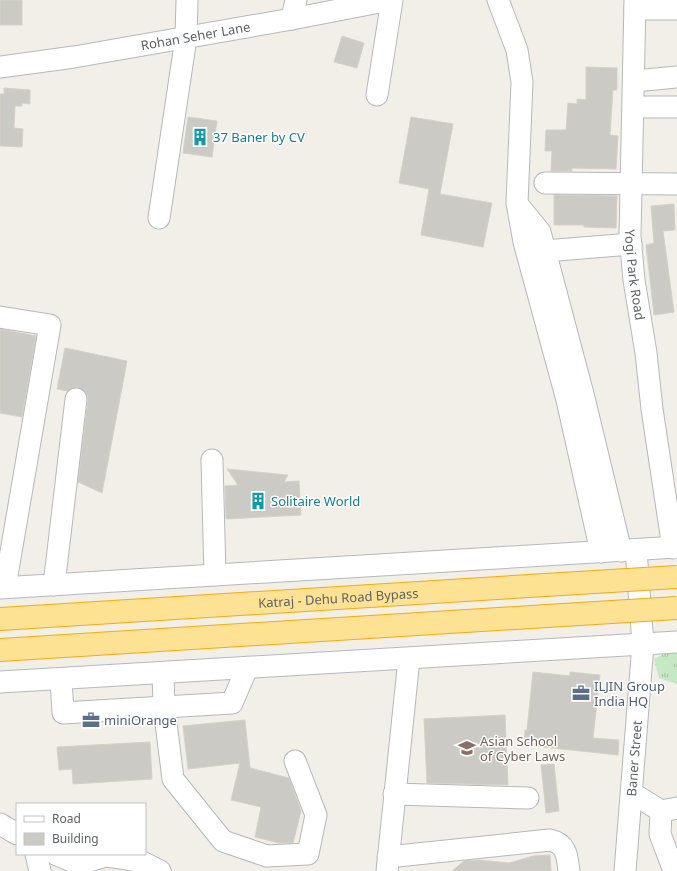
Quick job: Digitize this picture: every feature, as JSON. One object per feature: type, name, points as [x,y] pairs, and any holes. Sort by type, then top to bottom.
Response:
[{"type":"highway","name":"Katraj - Dehu Road Bypass","points":[[0,619],[677,577]]},
{"type":"highway","points":[[0,650],[677,608]]},
{"type":"street","points":[[159,218],[186,38],[187,0]]},
{"type":"street","points":[[377,95],[391,0]]},
{"type":"street","name":"Rohan Seher Lane","points":[[0,67],[74,57],[186,38],[294,10],[391,0]]},
{"type":"street","points":[[498,0],[517,50],[522,82],[517,203],[524,242],[567,400],[619,551]]},
{"type":"street","points":[[635,4],[677,9]]},
{"type":"street","name":"Yogi Park Road","points":[[635,4],[631,244],[634,280],[646,353],[652,409],[675,547]]},
{"type":"street","points":[[634,81],[677,76]]},
{"type":"street","points":[[634,107],[677,107]]},
{"type":"street","points":[[545,183],[677,184]]},
{"type":"street","points":[[517,203],[540,232],[583,394],[619,551]]},
{"type":"street","points":[[545,251],[631,244]]},
{"type":"street","points":[[0,317],[50,325],[3,588],[675,547]]},
{"type":"street","points":[[54,585],[76,398]]},
{"type":"street","points":[[212,460],[215,576]]},
{"type":"street","name":"Baner Street","points":[[619,551],[642,644],[625,871]]},
{"type":"street","points":[[0,682],[677,642]]},
{"type":"street","points":[[410,658],[387,864],[414,863],[550,840],[559,842],[566,851],[569,871]]},
{"type":"street","points":[[61,678],[63,713],[232,703],[247,668]]},
{"type":"street","points":[[163,673],[164,707],[173,780],[223,841],[267,856],[308,854],[316,815],[295,761]]},
{"type":"street","points":[[632,793],[669,809],[660,834],[674,871]]},
{"type":"street","points":[[394,794],[528,798]]},
{"type":"street","points":[[0,824],[16,833]]},
{"type":"street","points":[[36,855],[40,871]]},
{"type":"street","points":[[57,855],[78,868],[106,856],[142,862],[160,871]]},
{"type":"green space","points":[[677,650],[677,684],[659,678],[654,659],[669,651]]},
{"type":"building","points":[[0,0],[22,0],[22,25],[0,25]]},
{"type":"building","points":[[342,36],[364,43],[357,68],[334,62]]},
{"type":"building","points":[[586,67],[617,68],[617,90],[613,90],[610,135],[618,136],[616,169],[572,168],[572,171],[551,171],[552,151],[545,151],[546,130],[566,130],[568,103],[577,104],[577,99],[586,100]]},
{"type":"building","points":[[4,88],[30,90],[30,104],[22,103],[22,106],[15,106],[14,128],[23,129],[22,147],[0,146],[0,94],[4,94]]},
{"type":"building","name":"37 Baner by CV","points":[[188,117],[217,121],[212,157],[183,153]]},
{"type":"building","points":[[411,117],[453,124],[440,194],[492,203],[483,247],[421,235],[429,189],[399,183]]},
{"type":"building","points":[[554,195],[617,196],[616,228],[584,227],[584,225],[554,225]]},
{"type":"building","points":[[674,204],[675,230],[663,231],[674,312],[654,315],[646,245],[654,243],[651,206]]},
{"type":"building","points":[[0,329],[36,336],[22,417],[0,413]]},
{"type":"building","points":[[65,348],[127,361],[102,493],[78,482],[88,400],[87,395],[78,387],[72,388],[68,391],[57,389]]},
{"type":"building","name":"Solitaire World","points":[[227,469],[288,475],[284,482],[299,481],[301,515],[226,519],[225,486],[238,485]]},
{"type":"building","points":[[533,672],[570,676],[570,672],[600,675],[593,738],[619,740],[618,755],[524,745]]},
{"type":"building","points":[[505,715],[508,785],[427,783],[424,719]]},
{"type":"building","points":[[245,720],[250,768],[289,778],[301,811],[293,843],[279,843],[255,837],[261,807],[231,800],[240,763],[188,769],[183,726]]},
{"type":"building","points":[[150,742],[152,779],[73,784],[72,769],[59,770],[57,747]]},
{"type":"building","points":[[554,764],[559,811],[546,813],[541,765]]},
{"type":"building","points":[[550,855],[551,871],[452,871],[464,861],[479,860],[509,863],[533,856]]},
{"type":"place","name":"37 Baner by CV","points":[[200,137]]},
{"type":"place","name":"Solitaire World","points":[[258,501]]},
{"type":"place","name":"ILJIN Group India HQ","points":[[581,693]]},
{"type":"place","name":"miniOrange","points":[[91,720]]},
{"type":"place","name":"Asian School of Cyber Laws","points":[[467,748]]}]
